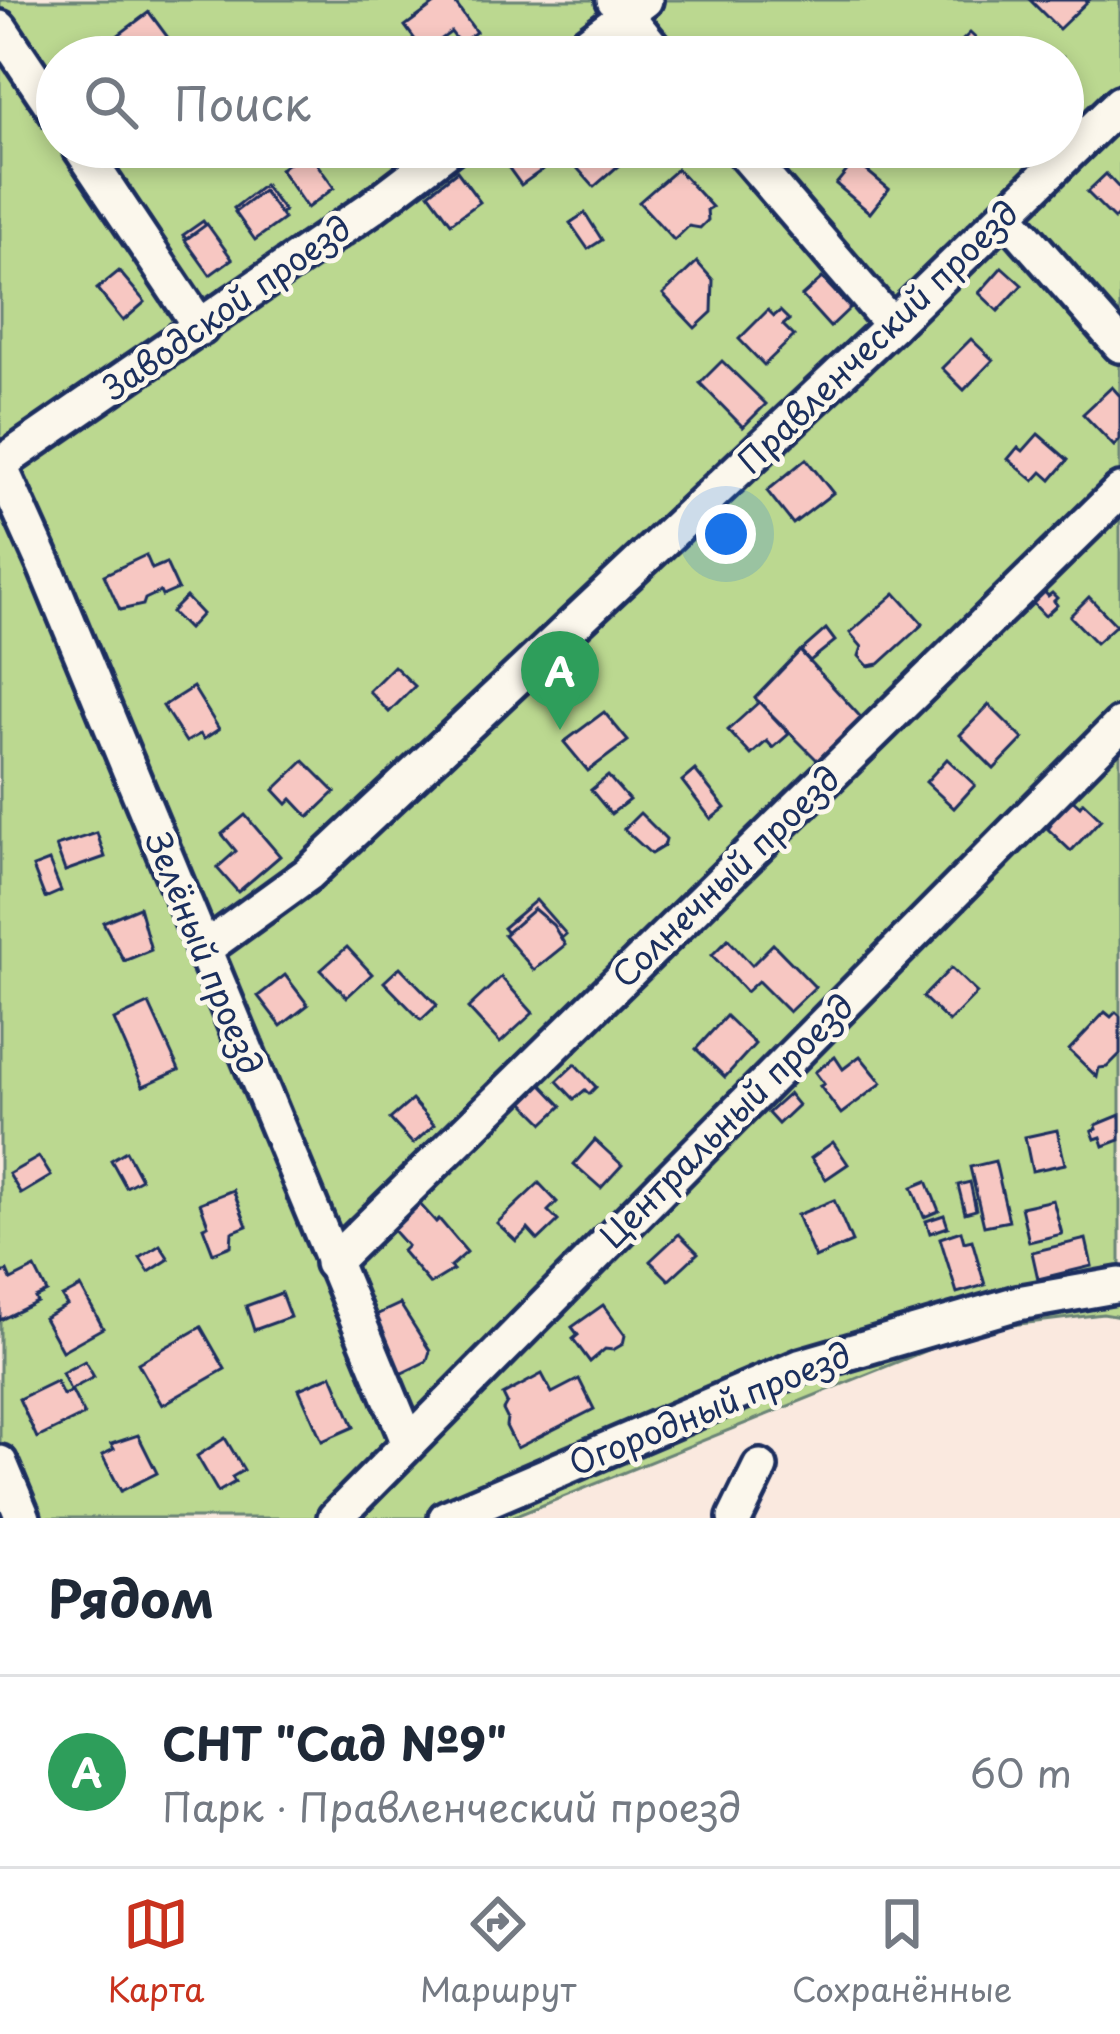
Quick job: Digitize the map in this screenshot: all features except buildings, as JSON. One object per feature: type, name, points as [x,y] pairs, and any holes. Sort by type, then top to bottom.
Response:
[{"type":"street","points":[[593,36],[628,5],[648,36]]},
{"type":"street","points":[[0,28],[36,82]]},
{"type":"street","name":"Правленческий проезд","points":[[1084,139],[1120,103]]},
{"type":"street","points":[[94,168],[201,328]]},
{"type":"street","name":"Заводской проезд","points":[[0,465],[201,328],[422,168]]},
{"type":"street","points":[[757,168],[892,325]]},
{"type":"street","name":"Правленческий проезд","points":[[203,950],[308,874],[1054,168]]},
{"type":"street","points":[[1006,216],[1120,345]]},
{"type":"street","name":"Зелёный проезд","points":[[0,465],[408,1441]]},
{"type":"street","name":"Солнечный проезд","points":[[332,1263],[1120,491]]},
{"type":"street","name":"Центральный проезд","points":[[349,1514],[408,1441],[1120,724]]},
{"type":"street","name":"Огородный проезд","points":[[446,1518],[802,1366],[1018,1303],[1120,1285]]},
{"type":"street","points":[[0,1463],[23,1518]]},
{"type":"street","points":[[735,1518],[760,1467]]},
{"type":"green space","points":[[0,0],[1120,0],[1120,1317],[1103,1314],[979,1329],[511,1518],[26,1518],[0,1458]]},
{"type":"place","name":"СНТ \"Сад №9\"","points":[[560,730]]}]
